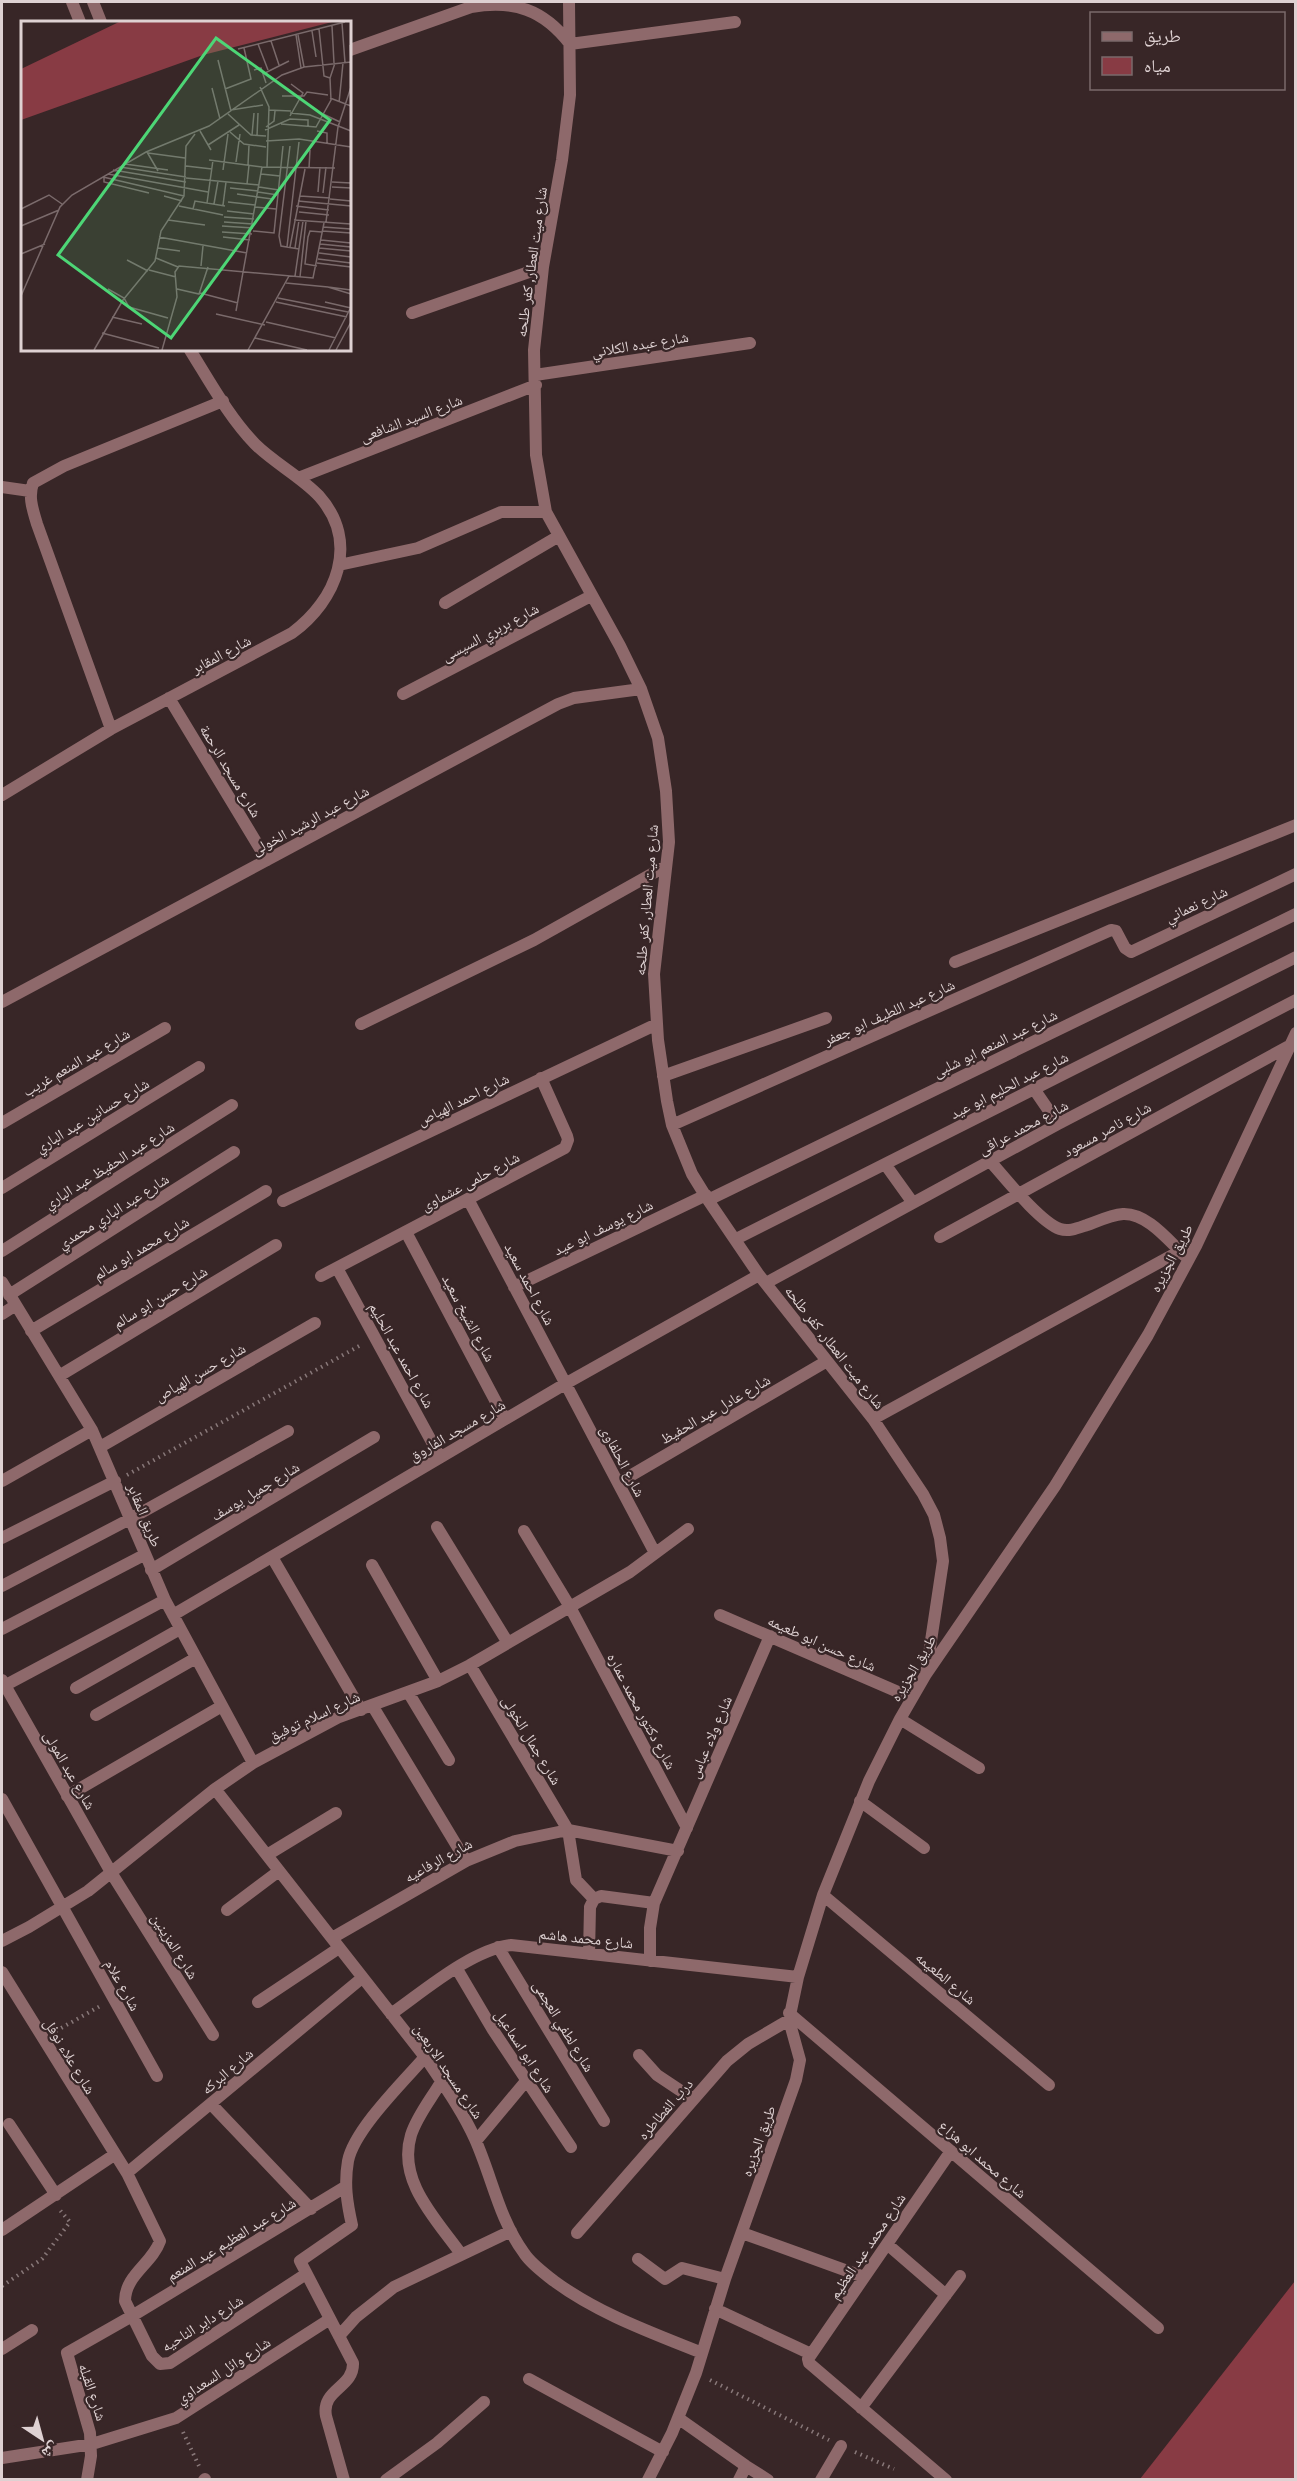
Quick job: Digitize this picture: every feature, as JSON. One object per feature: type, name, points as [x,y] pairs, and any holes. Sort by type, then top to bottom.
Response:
[{"type":"street","points":[[72,2],[80,21]]},
{"type":"street","points":[[93,2],[101,21]]},
{"type":"street","name":"شارع ميت العطار, كفر طلحه","points":[[569,2],[570,95],[562,160],[543,267],[534,350],[536,455],[546,512],[620,645],[641,690],[658,738],[666,791],[669,842],[654,974],[663,1076],[672,1125],[692,1174],[762,1279],[873,1419],[923,1494],[934,1515],[940,1538],[942,1569],[926,1674]]},
{"type":"street","points":[[351,50],[487,3],[519,6],[534,12],[548,20],[570,44],[735,22]]},
{"type":"street","points":[[412,313],[543,267]]},
{"type":"street","name":"شارع عبده الكلاني","points":[[535,380],[750,343]]},
{"type":"street","name":"شارع المقابر","points":[[2,795],[111,729],[292,633],[304,625],[323,603],[339,565],[341,540],[333,517],[318,495],[256,445],[223,402],[191,351]]},
{"type":"street","name":"شارع السيد الشافعى","points":[[298,478],[535,380]]},
{"type":"street","points":[[111,729],[37,524],[30,491],[33,483],[44,476],[223,402]]},
{"type":"street","points":[[2,487],[30,491]]},
{"type":"street","points":[[339,565],[418,548],[501,512],[546,512]]},
{"type":"street","points":[[445,603],[559,536]]},
{"type":"street","name":"شارع بربري السيسى","points":[[403,694],[591,596]]},
{"type":"street","name":"شارع عبد الرشيد الخولى","points":[[2,1002],[558,704],[574,698],[641,690]]},
{"type":"street","name":"شارع مسجد الرحمة","points":[[169,698],[267,860]]},
{"type":"street","points":[[955,962],[1296,825]]},
{"type":"street","points":[[361,1024],[534,940],[666,866]]},
{"type":"street","name":"شارع نعماني","points":[[1118,933],[1125,948],[1131,952],[1296,874]]},
{"type":"street","name":"شارع عبد المنعم ابو شلبى","points":[[707,1197],[1296,914]]},
{"type":"street","name":"شارع عبد اللطيف ابو جعفر","points":[[672,1125],[1111,930],[1118,933]]},
{"type":"street","name":"شارع عبد الحليم ابو عيد","points":[[736,1239],[1296,957]]},
{"type":"street","name":"شارع محمد عراقى","points":[[762,1279],[913,1203],[1058,1124],[1296,1000]]},
{"type":"street","points":[[663,1076],[826,1018]]},
{"type":"street","name":"شارع احمد الهياص","points":[[283,1201],[657,1024]]},
{"type":"street","name":"شارع عبد المنعم غريب","points":[[2,1123],[165,1028]]},
{"type":"street","name":"طريق الجزيره","points":[[648,2480],[663,2452],[696,2373],[724,2279],[799,2070],[800,2060],[789,2016],[798,1977],[823,1895],[860,1801],[900,1719],[926,1674],[1055,1486],[1148,1335],[1184,1255],[1296,1033]]},
{"type":"street","name":"شارع ناصر مسعود","points":[[940,1237],[1289,1046]]},
{"type":"street","name":"شارع حسانين عبد الباري","points":[[2,1188],[199,1067]]},
{"type":"street","name":"شارع حلمى عشماوى","points":[[321,1276],[562,1150],[568,1144],[567,1136],[541,1078]]},
{"type":"street","points":[[1034,1089],[1058,1124]]},
{"type":"street","name":"شارع عبد الحفيظ عبد الباري","points":[[2,1251],[232,1105]]},
{"type":"street","name":"شارع عبد الباري محمدي","points":[[2,1314],[13,1300],[234,1152]]},
{"type":"street","points":[[873,1419],[1184,1255],[1153,1226],[1131,1215],[1113,1216],[1079,1228],[1063,1230],[1047,1221],[990,1161]]},
{"type":"street","points":[[885,1164],[913,1203]]},
{"type":"street","name":"شارع محمد ابو سالم","points":[[31,1331],[266,1191]]},
{"type":"street","name":"شارع يوسف ابو عيد","points":[[514,1287],[707,1197]]},
{"type":"street","name":"شارع احمد سعيد","points":[[468,1199],[565,1384]]},
{"type":"street","name":"شارع الشيخ سعيد","points":[[406,1232],[505,1419]]},
{"type":"street","name":"شارع حسن ابو سالم","points":[[59,1376],[276,1245]]},
{"type":"street","name":"شارع احمد عبد الحليم","points":[[337,1268],[440,1457]]},
{"type":"street","name":"شارع مسجد الفاروق","points":[[172,1615],[565,1384],[762,1279]]},
{"type":"street","name":"طريق المقابر","points":[[2,1282],[92,1430],[115,1481],[128,1520],[172,1615],[253,1763]]},
{"type":"street","name":"شارع حسن الهياص","points":[[100,1447],[315,1323]]},
{"type":"street","name":"شارع عادل عبد الحفيظ","points":[[618,1483],[827,1361]]},
{"type":"street","name":"شارع الحلفاوى","points":[[565,1384],[655,1553]]},
{"type":"street","points":[[2,1481],[92,1430]]},
{"type":"street","points":[[2,1586],[128,1520],[288,1431]]},
{"type":"street","name":"شارع جميل يوسف","points":[[151,1570],[374,1437]]},
{"type":"street","points":[[2,1538],[115,1481]]},
{"type":"street","points":[[437,1527],[508,1643]]},
{"type":"street","name":"شارع اسلام توفيق","points":[[2,1941],[62,1908],[111,1874],[215,1789],[253,1763],[339,1718],[438,1681],[470,1665],[630,1572],[688,1529]]},
{"type":"street","name":"شارع دكتور محمد عماره","points":[[524,1531],[570,1607],[687,1828]]},
{"type":"street","points":[[2,1629],[144,1555]]},
{"type":"street","points":[[272,1557],[465,1861]]},
{"type":"street","points":[[372,1565],[438,1681]]},
{"type":"street","points":[[3,1683],[165,1600]]},
{"type":"street","name":"شارع حسن ابو طعيمه","points":[[720,1615],[912,1698]]},
{"type":"street","points":[[76,1688],[180,1629]]},
{"type":"street","name":"شارع ولاء عباس","points":[[650,1961],[650,1928],[654,1903],[770,1636]]},
{"type":"street","points":[[96,1715],[196,1658]]},
{"type":"street","name":"شارع جمال الخولى","points":[[470,1665],[568,1830]]},
{"type":"street","name":"شارع عبد المولى","points":[[3,1683],[111,1874]]},
{"type":"street","points":[[408,1692],[449,1760]]},
{"type":"street","points":[[67,1796],[222,1706]]},
{"type":"street","points":[[900,1719],[979,1768]]},
{"type":"street","name":"شارع مسجد الاربعين","points":[[215,1789],[425,2057],[465,2118],[476,2141],[492,2189],[524,2254],[543,2273],[581,2301],[614,2318],[702,2353]]},
{"type":"street","name":"شارع علام","points":[[2,1799],[157,2076]]},
{"type":"street","points":[[860,1801],[924,1848]]},
{"type":"street","points":[[267,1855],[336,1813]]},
{"type":"street","points":[[594,1899],[576,1880],[568,1830],[678,1851]]},
{"type":"street","name":"شارع الرفاعيه","points":[[258,2002],[336,1943],[465,1861],[515,1841],[568,1830]]},
{"type":"street","points":[[227,1910],[279,1870]]},
{"type":"street","name":"شارع المزينين","points":[[111,1874],[213,2035]]},
{"type":"street","name":"شارع الطعيمه","points":[[823,1895],[1049,2085]]},
{"type":"street","points":[[589,1954],[590,1907],[594,1899],[601,1896],[654,1903]]},
{"type":"street","name":"شارع محمد هاشم","points":[[391,2014],[478,1955],[498,1947],[511,1945],[798,1977]]},
{"type":"street","name":"شارع لطفي العجمى","points":[[498,1947],[604,2121]]},
{"type":"street","name":"شارع ابو اسماعيل","points":[[457,1969],[526,2081],[571,2147]]},
{"type":"street","name":"شارع علاء نوفل","points":[[2,1972],[114,2156]]},
{"type":"street","name":"شارع البركه","points":[[127,2173],[362,1978]]},
{"type":"street","name":"درب الفطاطره","points":[[577,2233],[693,2099],[737,2052],[789,2016]]},
{"type":"street","name":"شارع محمد ابو هزاع","points":[[789,2016],[1158,2328]]},
{"type":"street","points":[[639,2055],[657,2075],[693,2099]]},
{"type":"street","points":[[344,2480],[325,2406],[329,2396],[350,2379],[353,2369],[351,2358],[306,2274],[301,2259],[352,2225],[345,2187],[349,2159],[360,2134],[425,2057]]},
{"type":"street","points":[[476,2141],[526,2081]]},
{"type":"street","points":[[441,2082],[412,2133],[408,2156],[409,2170],[420,2197],[461,2254]]},
{"type":"street","points":[[211,2104],[311,2209]]},
{"type":"street","points":[[9,2124],[54,2197]]},
{"type":"street","name":"شارع محمد عبد العظيم","points":[[810,2357],[951,2151]]},
{"type":"street","points":[[2,2230],[114,2156],[127,2173],[159,2241],[125,2292],[125,2301],[132,2316]]},
{"type":"street","name":"شارع عبد العظيم عبد المنعم","points":[[132,2316],[345,2187]]},
{"type":"street","points":[[339,2336],[363,2311],[394,2287],[511,2231]]},
{"type":"street","points":[[742,2233],[864,2277]]},
{"type":"street","points":[[887,2244],[946,2295]]},
{"type":"street","points":[[638,2259],[665,2279],[682,2268],[724,2279]]},
{"type":"street","name":"شارع داير الناحيه","points":[[132,2316],[152,2356],[164,2365],[306,2274]]},
{"type":"street","points":[[861,2408],[960,2276]]},
{"type":"street","points":[[715,2309],[810,2357],[809,2363],[946,2480]]},
{"type":"street","name":"شارع القبله","points":[[87,2480],[92,2444],[67,2353],[132,2316]]},
{"type":"street","name":"شارع وائل السعداوي","points":[[92,2444],[176,2418],[330,2319]]},
{"type":"street","points":[[2,2349],[32,2330]]},
{"type":"street","points":[[529,2379],[663,2452]]},
{"type":"street","points":[[386,2480],[437,2443],[484,2402]]},
{"type":"street","points":[[678,2418],[768,2480]]},
{"type":"street","points":[[2,2458],[92,2444]]},
{"type":"street","points":[[821,2480],[841,2446]]},
{"type":"street","points":[[739,2480],[746,2466]]},
{"type":"path","points":[[115,1481],[375,1337]]},
{"type":"path","points":[[42,2039],[113,1999]]},
{"type":"path","points":[[2,2286],[42,2259],[70,2222],[54,2197]]},
{"type":"path","points":[[696,2373],[841,2446],[894,2469]]},
{"type":"path","points":[[176,2418],[204,2479]]},
{"type":"water","points":[[1295,2281],[1295,2479],[1140,2479]]}]
